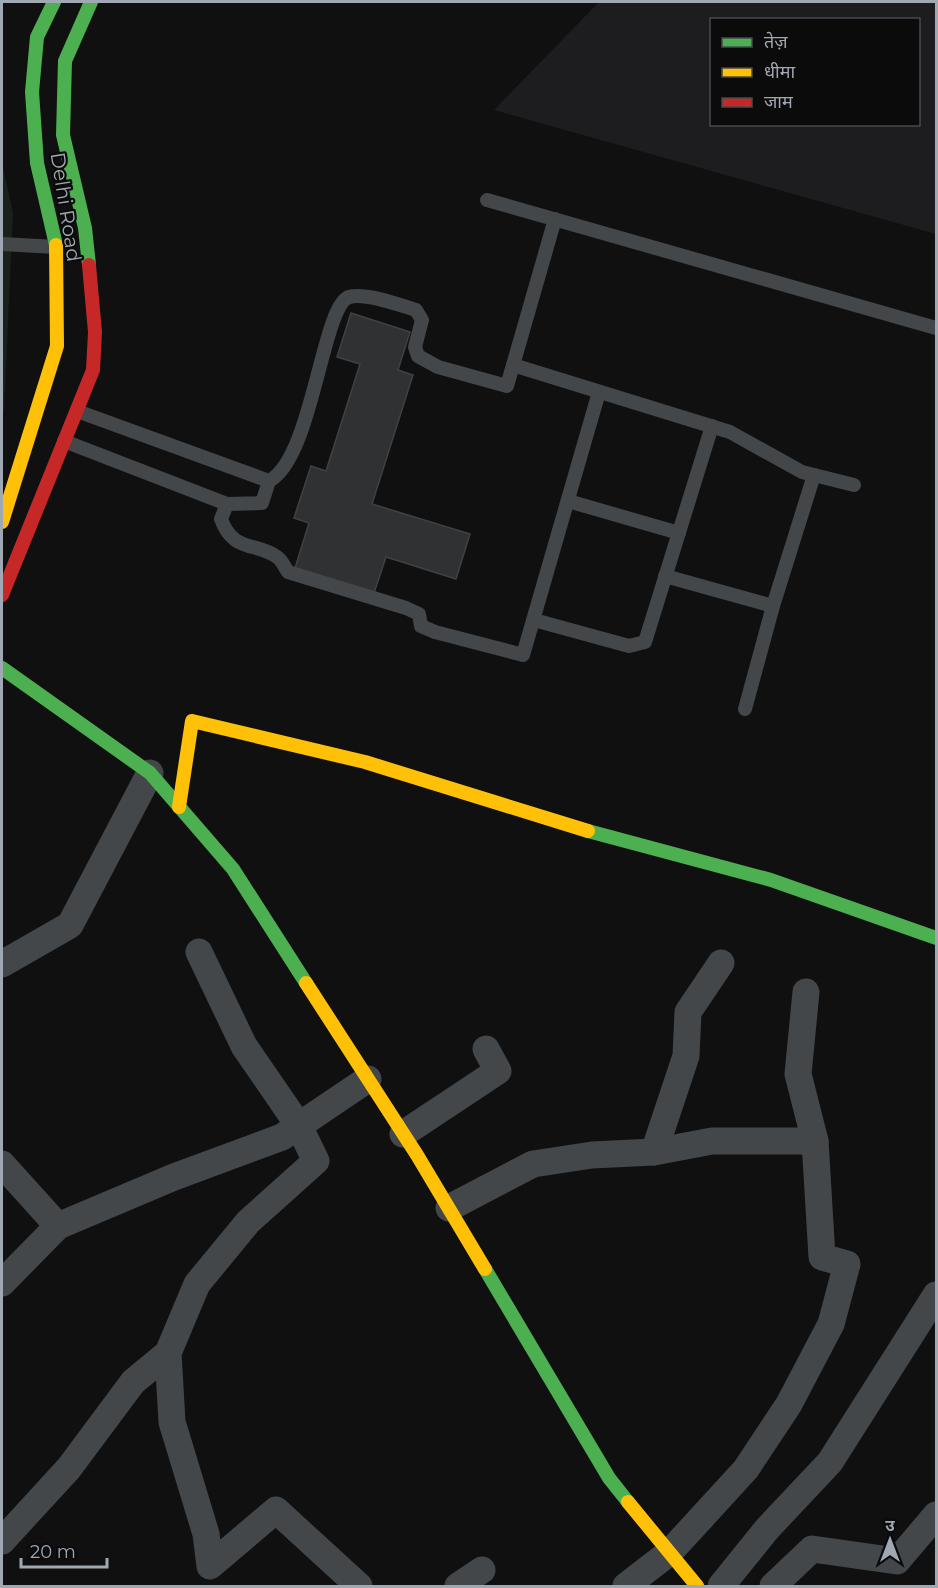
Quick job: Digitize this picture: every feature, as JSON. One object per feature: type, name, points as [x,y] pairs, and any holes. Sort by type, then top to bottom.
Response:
[{"type":"main road","name":"Delhi Road","points":[[2,522],[57,346],[57,247],[37,163],[32,92],[37,37],[54,2]]},
{"type":"main road","points":[[2,595],[93,370],[96,332],[85,228],[63,135],[65,61],[91,2]]},
{"type":"main road","points":[[2,668],[150,773],[233,869],[449,1208],[609,1478],[697,1587]]},
{"type":"main road","points":[[180,807],[192,721],[365,762],[580,829],[771,880],[936,938]]},
{"type":"street","points":[[2,964],[70,925],[150,773]]},
{"type":"street","points":[[199,952],[244,1046],[299,1126],[316,1161],[248,1222],[197,1284],[168,1353],[172,1422],[206,1534],[210,1566],[276,1510],[358,1587]]},
{"type":"street","points":[[654,1152],[686,1056],[688,1012],[722,963]]},
{"type":"street","points":[[626,1587],[670,1552],[746,1469],[789,1404],[831,1324],[847,1264],[822,1257],[816,1141],[798,1074],[806,992]]},
{"type":"street","points":[[403,1134],[498,1071],[486,1049]]},
{"type":"street","points":[[2,1283],[58,1226],[174,1177],[282,1137],[368,1079]]},
{"type":"street","points":[[449,1208],[533,1164],[591,1155],[654,1152],[712,1141],[816,1141]]},
{"type":"street","points":[[2,1164],[58,1226]]},
{"type":"street","points":[[721,1587],[767,1529],[830,1462],[936,1295]]},
{"type":"street","points":[[2,1541],[69,1468],[133,1382],[168,1353]]},
{"type":"street","points":[[774,1587],[812,1549],[897,1560],[936,1515]]},
{"type":"street","points":[[458,1587],[482,1570]]},
{"type":"lane","points":[[487,200],[936,328]]},
{"type":"lane","points":[[64,441],[227,504],[262,503],[269,481],[278,476],[290,459],[322,366],[340,303],[350,297],[379,299],[416,310],[422,320],[415,347],[418,356],[438,367],[507,386],[555,219]]},
{"type":"lane","points":[[2,244],[57,247]]},
{"type":"lane","points":[[513,365],[730,432],[802,472],[854,485]]},
{"type":"lane","points":[[227,504],[221,519],[225,532],[249,548],[276,556],[288,572],[406,608],[419,614],[422,626],[435,632],[523,655],[599,392]]},
{"type":"lane","points":[[77,411],[269,481]]},
{"type":"lane","points":[[534,620],[629,646],[645,642],[712,426]]},
{"type":"lane","points":[[745,709],[773,606],[814,475]]},
{"type":"lane","points":[[568,501],[679,533]]},
{"type":"lane","points":[[665,576],[773,606]]},
{"type":"shaded area","points":[[599,2],[936,2],[936,234],[494,110]]},
{"type":"shaded area","points":[[2,163],[13,213],[2,414]]},
{"type":"building","points":[[351,313],[410,332],[398,370],[413,375],[372,504],[470,534],[456,579],[386,557],[374,593],[295,568],[309,523],[294,518],[311,466],[326,471],[360,364],[337,357]]},
{"type":"traffic: fast","points":[[54,2],[37,37],[32,92],[37,163],[56,245]]},
{"type":"traffic: fast","points":[[89,265],[85,228],[63,135],[65,61],[91,2]]},
{"type":"traffic: fast","points":[[2,668],[150,773],[233,869],[306,983]]},
{"type":"traffic: fast","points":[[588,831],[771,880],[936,938]]},
{"type":"traffic: fast","points":[[485,1269],[609,1478],[628,1502]]},
{"type":"traffic: slow","points":[[2,522],[57,346],[56,245]]},
{"type":"traffic: slow","points":[[179,807],[192,721],[365,762],[588,831]]},
{"type":"traffic: slow","points":[[306,983],[417,1155],[485,1269]]},
{"type":"traffic: slow","points":[[628,1502],[697,1586]]},
{"type":"traffic: jam","points":[[2,595],[93,370],[95,332],[89,265]]}]
